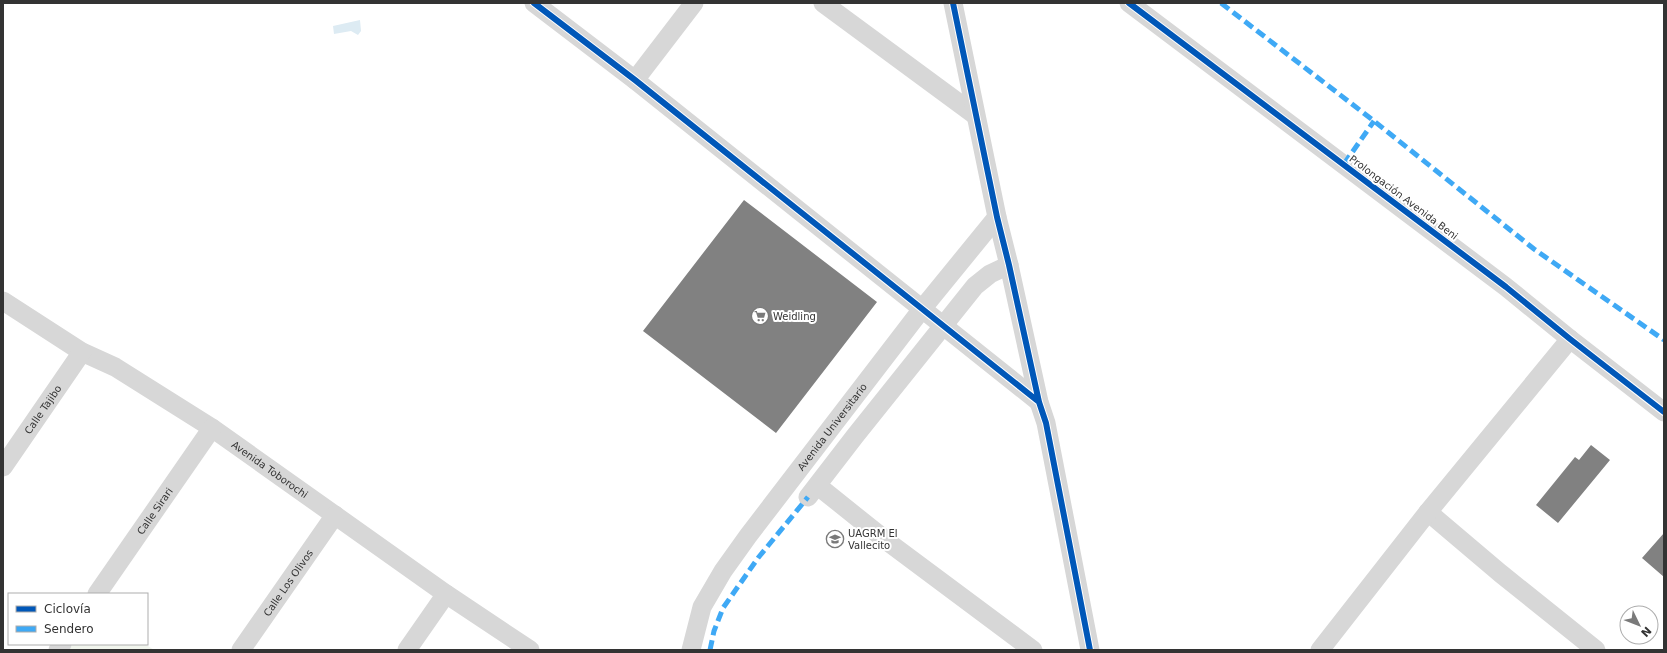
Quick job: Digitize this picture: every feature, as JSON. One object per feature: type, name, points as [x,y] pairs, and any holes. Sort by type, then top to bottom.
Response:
[{"type":"street","points":[[534,3],[635,80],[1039,402]]},
{"type":"street","points":[[635,80],[694,3]]},
{"type":"street","points":[[823,3],[975,115]]},
{"type":"street","points":[[953,3],[997,216],[1039,402],[1046,423],[1090,650]]},
{"type":"street","name":"Prolongación Avenida Beni","points":[[1129,3],[1499,282],[1664,412]]},
{"type":"street","name":"Avenida Universitario","points":[[691,650],[702,607],[723,571],[748,536],[922,309],[997,216]]},
{"type":"street","points":[[1009,265],[990,274],[975,286],[943,324],[813,492],[888,542],[1033,650]]},
{"type":"street","name":"Avenida Toborochi","points":[[3,301],[82,352],[115,367],[212,428],[446,594],[530,650]]},
{"type":"street","points":[[1320,650],[1428,512],[1570,339]]},
{"type":"street","name":"Calle Tajibo","points":[[3,467],[82,352]]},
{"type":"street","name":"Calle Sirari","points":[[98,593],[212,428]]},
{"type":"street","points":[[1428,512],[1500,573],[1596,650]]},
{"type":"street","name":"Calle Los Olivos","points":[[241,650],[335,515]]},
{"type":"street","points":[[407,650],[446,594]]},
{"type":"shaded area","points":[[360,20],[361,31],[358,35],[351,31],[334,34],[333,26]]},
{"type":"shaded area","points":[[69,645],[146,645],[154,650],[66,650]]},
{"type":"building","name":"Weidling","points":[[744,200],[877,302],[776,433],[643,331]]},
{"type":"building","points":[[1591,445],[1610,460],[1558,523],[1536,505],[1575,457],[1579,460]]},
{"type":"building","points":[[1664,533],[1664,577],[1642,558]]},
{"type":"marked path","points":[[1221,3],[1374,121],[1534,249],[1664,340]]},
{"type":"marked path","points":[[1344,164],[1374,121]]},
{"type":"marked path","points":[[710,650],[714,631],[723,608],[758,558],[808,497]]},
{"type":"cycle path","points":[[534,3],[635,80],[1039,402]]},
{"type":"cycle path","points":[[953,3],[997,217],[1039,402],[1046,423],[1090,650]]},
{"type":"cycle path","points":[[1129,3],[1506,287],[1664,412]]},
{"type":"place","name":"Weidling","points":[[760,316]]},
{"type":"place","name":"UAGRM El Vallecito","points":[[835,539]]}]
